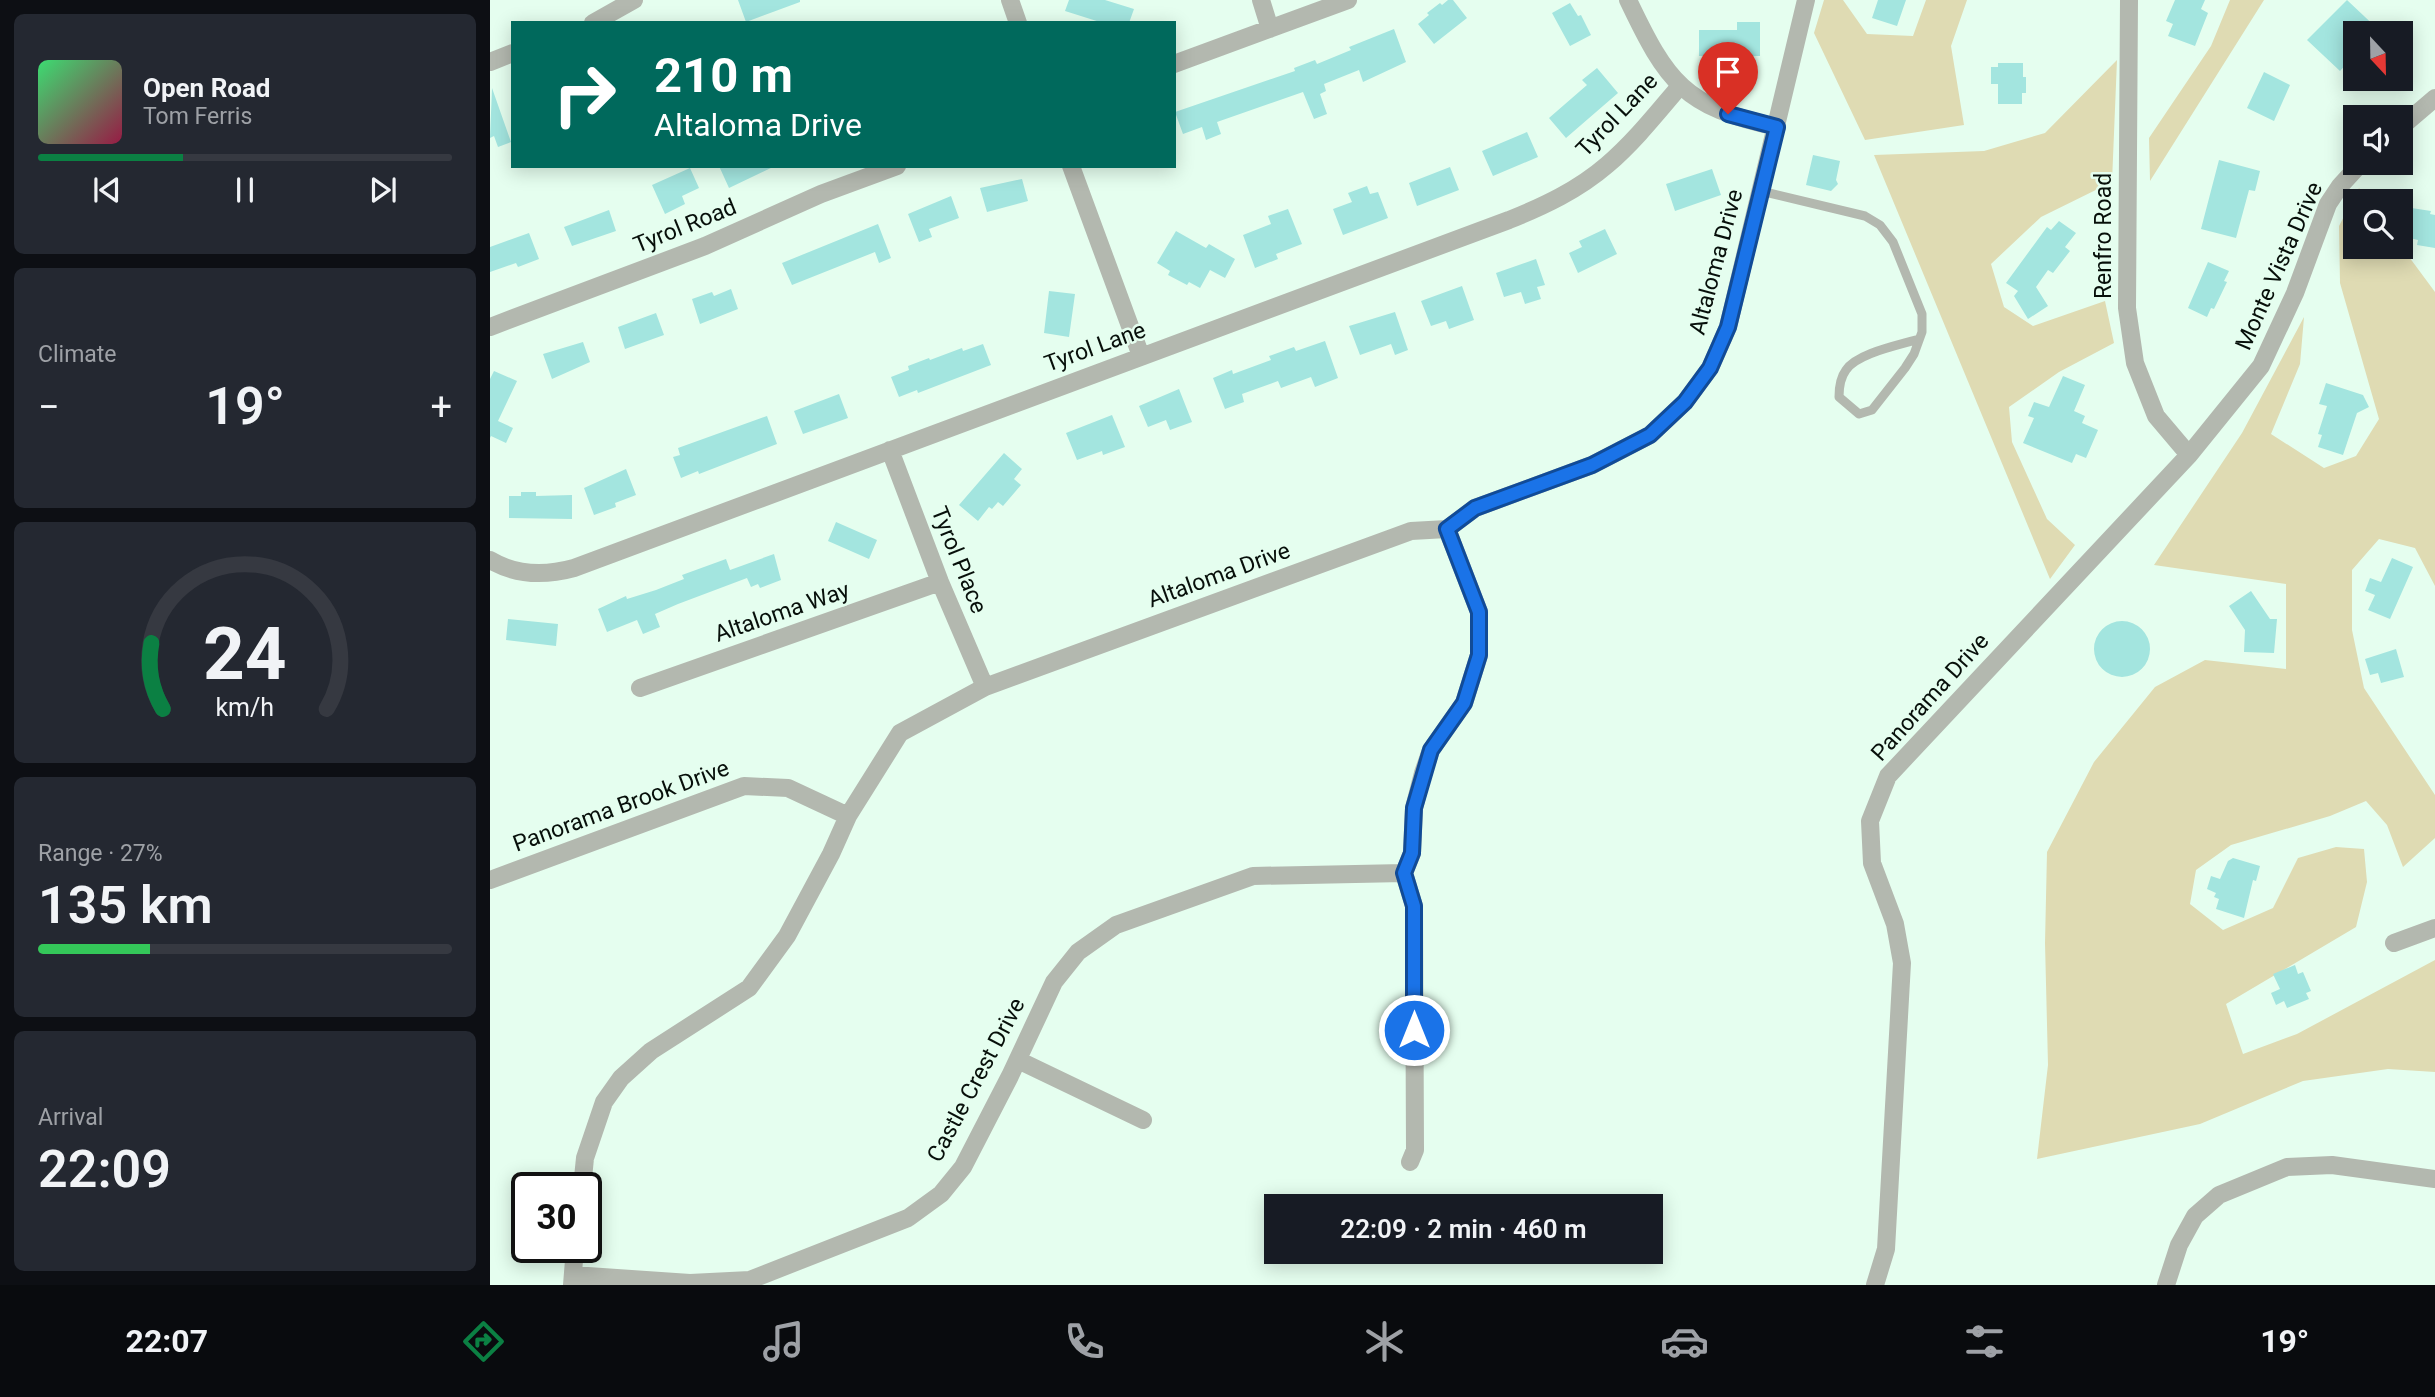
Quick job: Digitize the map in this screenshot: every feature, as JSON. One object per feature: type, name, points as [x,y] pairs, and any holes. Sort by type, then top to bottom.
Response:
[{"type":"street","points":[[597,21],[634,0]]},
{"type":"street","points":[[1010,0],[1017,21]]},
{"type":"street","points":[[1261,0],[1270,29]]},
{"type":"street","points":[[1176,63],[1348,0]]},
{"type":"street","points":[[1628,0],[1656,56],[1680,86],[1713,108],[1749,121],[1777,127]]},
{"type":"street","name":"Altaloma Drive","points":[[584,1172],[585,1158],[604,1102],[621,1077],[651,1051],[749,988],[787,936],[848,816],[901,733],[985,687],[1411,531],[1447,529],[1475,508],[1592,465],[1650,435],[1685,402],[1710,368],[1728,327],[1806,0]]},
{"type":"street","name":"Renfro Road","points":[[2129,0],[2127,308],[2135,363],[2156,416],[2189,455]]},
{"type":"street","points":[[490,62],[511,54]]},
{"type":"street","name":"Tyrol Lane","points":[[490,560],[526,573],[557,572],[574,568],[1509,220],[1563,195],[1607,165],[1680,86]]},
{"type":"street","points":[[2413,117],[2435,98]]},
{"type":"street","name":"Tyrol Road","points":[[490,327],[705,247],[821,194],[892,168]]},
{"type":"street","points":[[1072,168],[1142,356]]},
{"type":"street","name":"Monte Vista Drive","points":[[2189,455],[2261,366],[2295,293],[2328,204],[2350,175]]},
{"type":"street","name":"Tyrol Place","points":[[890,450],[940,582],[985,687]]},
{"type":"street","name":"Panorama Drive","points":[[1875,1285],[1886,1249],[1902,963],[1895,924],[1872,863],[1870,821],[1888,776],[2189,455]]},
{"type":"street","points":[[1410,1162],[1415,1150],[1414,906],[1404,873],[1412,853],[1414,808],[1423,773],[1431,750],[1464,703],[1479,655],[1479,612],[1447,529]]},
{"type":"street","name":"Altaloma Way","points":[[640,688],[940,582]]},
{"type":"street","name":"Panorama Brook Drive","points":[[490,880],[744,786],[788,788],[848,816]]},
{"type":"street","name":"Castle Crest Drive","points":[[573,1280],[690,1283],[750,1280],[908,1218],[941,1194],[962,1167],[1018,1060],[1054,982],[1078,951],[1116,925],[1253,876],[1404,873]]},
{"type":"street","points":[[2394,943],[2435,928]]},
{"type":"street","points":[[1018,1060],[1143,1120]]},
{"type":"street","points":[[2166,1285],[2179,1245],[2195,1216],[2219,1195],[2287,1167],[2332,1165],[2435,1179]]},
{"type":"lane","points":[[1761,191],[1865,216],[1880,225],[1893,242],[1922,314],[1922,332],[1914,354],[1905,368],[1872,410],[1858,415],[1839,397],[1839,385],[1846,369],[1857,359],[1919,339]]},
{"type":"shaded area","points":[[1824,0],[1843,0],[1867,34],[1913,36],[1926,0],[1967,0],[1951,46],[1964,125],[1865,140],[1814,33]]},
{"type":"shaded area","points":[[2230,0],[2264,0],[2150,181],[2149,138],[2211,46]]},
{"type":"shaded area","points":[[2117,60],[2112,182],[2041,217],[1991,264],[2004,307],[2033,326],[2105,301],[2114,343],[2059,372],[2009,407],[2012,442],[2047,519],[2075,545],[2050,579],[1874,155],[1984,151],[2045,133]]},
{"type":"shaded area","points":[[2343,218],[2343,259],[2411,259],[2435,292],[2435,586],[2415,548],[2379,539],[2352,570],[2352,630],[2364,688],[2435,795],[2435,838],[2403,867],[2387,825],[2366,801],[2330,816],[2231,845],[2196,870],[2190,904],[2223,930],[2273,908],[2298,858],[2336,847],[2364,849],[2367,882],[2356,927],[2226,1004],[2243,1054],[2297,1034],[2435,960],[2435,1072],[2388,1069],[2303,1081],[2200,1124],[2037,1159],[2048,1065],[2045,943],[2047,852],[2094,762],[2155,687],[2205,660],[2286,669],[2286,584],[2154,565],[2242,433],[2304,317],[2300,364],[2271,434],[2324,468],[2356,456],[2379,419],[2340,283],[2339,226]]},
{"type":"building","points":[[738,0],[800,0],[800,2],[746,21]]},
{"type":"building","points":[[1069,0],[1105,0],[1134,9],[1130,21],[1097,21],[1065,11]]},
{"type":"building","points":[[1448,0],[1453,0],[1467,18],[1434,44],[1418,24],[1429,15],[1427,13]]},
{"type":"building","points":[[1878,0],[1906,0],[1897,26],[1872,18]]},
{"type":"building","points":[[2175,0],[2205,0],[2201,9],[2208,13],[2195,46],[2168,36],[2173,24],[2166,21]]},
{"type":"building","points":[[2347,0],[2369,21],[2343,21],[2343,68],[2340,71],[2307,40]]},
{"type":"building","points":[[1570,3],[1578,16],[1581,15],[1591,35],[1570,46],[1552,13]]},
{"type":"building","points":[[1737,22],[1760,22],[1760,56],[1734,56],[1734,61],[1712,61],[1711,56],[1699,56],[1699,30],[1737,30]]},
{"type":"building","points":[[1394,29],[1406,62],[1363,82],[1359,70],[1324,84],[1326,91],[1320,94],[1327,114],[1314,119],[1303,92],[1217,122],[1221,134],[1206,140],[1202,127],[1183,134],[1176,112],[1295,71],[1294,68],[1315,60],[1317,64],[1351,50],[1349,47]]},
{"type":"building","points":[[1998,63],[2023,63],[2026,93],[2022,93],[2022,104],[1998,104],[1998,84],[1991,84],[1991,67],[1998,67]]},
{"type":"building","points":[[1597,68],[1618,93],[1566,138],[1549,118],[1587,85],[1582,80]]},
{"type":"building","points":[[2264,72],[2290,85],[2274,121],[2247,108]]},
{"type":"building","points":[[492,88],[511,142],[498,147],[494,136],[490,138]]},
{"type":"building","points":[[1527,132],[1538,157],[1493,176],[1482,151]]},
{"type":"building","points":[[1813,155],[1840,161],[1836,180],[1838,184],[1831,191],[1806,185]]},
{"type":"building","points":[[2219,160],[2260,171],[2255,191],[2249,190],[2236,238],[2201,229]]},
{"type":"building","points":[[1450,167],[1459,190],[1417,206],[1409,183]]},
{"type":"building","points":[[690,168],[699,188],[682,196],[685,204],[665,214],[652,185]]},
{"type":"building","points":[[720,168],[771,168],[729,188]]},
{"type":"building","points":[[1712,169],[1721,195],[1675,211],[1666,184]]},
{"type":"building","points":[[1022,179],[1028,201],[987,212],[980,188]]},
{"type":"building","points":[[1367,186],[1370,194],[1378,192],[1388,218],[1343,235],[1333,209],[1352,202],[1348,193]]},
{"type":"building","points":[[951,196],[959,218],[929,229],[932,237],[919,242],[908,214]]},
{"type":"building","points":[[2413,208],[2431,211],[2430,214],[2435,215],[2435,248],[2417,245],[2418,240],[2413,239]]},
{"type":"building","points":[[1288,209],[1302,244],[1276,254],[1278,259],[1255,268],[1243,235],[1271,224],[1268,216]]},
{"type":"building","points":[[609,210],[616,231],[572,246],[564,227]]},
{"type":"building","points":[[2059,221],[2076,233],[2065,247],[2070,251],[2053,273],[2048,270],[2036,287],[2048,306],[2028,319],[2014,296],[2018,291],[2006,283],[2047,227],[2051,230]]},
{"type":"building","points":[[878,224],[891,258],[879,263],[875,252],[792,285],[782,263]]},
{"type":"building","points":[[1605,229],[1617,254],[1578,273],[1569,253],[1582,247],[1579,241]]},
{"type":"building","points":[[1176,231],[1206,248],[1209,244],[1235,259],[1225,278],[1210,270],[1200,288],[1189,282],[1187,285],[1168,275],[1170,271],[1157,263]]},
{"type":"building","points":[[529,233],[539,259],[518,267],[516,263],[490,272],[490,247]]},
{"type":"building","points":[[1536,259],[1545,285],[1537,287],[1541,299],[1525,304],[1521,292],[1504,297],[1496,273]]},
{"type":"building","points":[[2208,262],[2229,271],[2224,281],[2227,282],[2214,309],[2211,308],[2207,317],[2188,308]]},
{"type":"building","points":[[1462,286],[1474,320],[1449,329],[1446,321],[1431,326],[1421,301]]},
{"type":"building","points":[[731,289],[738,309],[700,324],[692,299],[712,292],[714,296]]},
{"type":"building","points":[[1049,291],[1075,294],[1069,337],[1044,333]]},
{"type":"building","points":[[1395,312],[1408,350],[1395,355],[1391,344],[1360,355],[1349,326]]},
{"type":"building","points":[[656,313],[664,335],[625,349],[618,327]]},
{"type":"building","points":[[1325,341],[1338,378],[1315,387],[1311,377],[1281,388],[1278,381],[1242,394],[1244,402],[1225,409],[1213,378],[1232,370],[1233,374],[1271,360],[1269,356],[1294,347],[1296,351]]},
{"type":"building","points":[[583,342],[590,362],[552,379],[543,354]]},
{"type":"building","points":[[983,344],[991,365],[918,393],[917,390],[899,397],[891,377],[909,370],[908,366]]},
{"type":"building","points":[[494,371],[517,381],[498,421],[513,428],[506,443],[491,436],[490,438],[490,379]]},
{"type":"building","points":[[2063,376],[2085,385],[2074,411],[2085,416],[2082,423],[2098,430],[2086,458],[2076,454],[2072,463],[2023,443],[2034,418],[2028,416],[2034,402],[2049,407]]},
{"type":"building","points":[[2326,383],[2363,395],[2369,407],[2357,413],[2343,455],[2318,447],[2322,435],[2318,434],[2327,406],[2319,404]]},
{"type":"building","points":[[1179,389],[1192,422],[1170,430],[1166,420],[1148,427],[1139,406]]},
{"type":"building","points":[[839,394],[848,418],[803,434],[794,411]]},
{"type":"building","points":[[1112,415],[1125,447],[1103,455],[1102,451],[1077,460],[1066,433]]},
{"type":"building","points":[[767,416],[777,444],[699,474],[698,471],[681,478],[673,457],[680,455],[678,448]]},
{"type":"building","points":[[1004,453],[1022,469],[1014,479],[1021,485],[1003,506],[998,502],[992,509],[989,507],[978,521],[959,505]]},
{"type":"building","points":[[626,469],[636,495],[615,503],[616,507],[594,515],[584,488]]},
{"type":"building","points":[[521,492],[536,492],[536,496],[572,495],[572,519],[509,518],[509,496],[521,496]]},
{"type":"building","points":[[836,522],[877,540],[869,559],[828,541]]},
{"type":"building","points":[[774,554],[781,580],[760,588],[758,584],[751,587],[747,578],[678,604],[655,614],[660,627],[643,634],[637,620],[607,632],[598,609],[626,596],[627,599],[656,590],[684,579],[682,575],[726,559],[730,570]]},
{"type":"building","points":[[2392,558],[2413,567],[2390,619],[2368,610],[2375,595],[2365,591],[2370,578],[2381,582]]},
{"type":"building","points":[[2251,591],[2270,619],[2277,619],[2274,653],[2244,652],[2245,630],[2229,606]]},
{"type":"building","points":[[508,619],[558,624],[556,646],[506,640]]},
{"type":"building","points":[[2122,621],[2133,623],[2142,629],[2148,638],[2148,660],[2142,669],[2133,675],[2122,677],[2111,675],[2102,669],[2096,660],[2094,649],[2096,638],[2102,629],[2111,623]]},
{"type":"building","points":[[2396,649],[2404,677],[2381,683],[2378,673],[2370,675],[2365,659]]},
{"type":"building","points":[[2233,858],[2260,866],[2256,881],[2253,880],[2244,918],[2216,909],[2219,899],[2214,897],[2216,893],[2207,889],[2211,876],[2220,879],[2228,861]]},
{"type":"building","points":[[2295,965],[2298,974],[2303,972],[2311,991],[2306,993],[2309,999],[2287,1008],[2284,1001],[2276,1005],[2271,993],[2280,989],[2273,974]]},
{"type":"route","points":[[1414,1030],[1414,906],[1404,873],[1412,853],[1414,808],[1431,750],[1464,703],[1479,655],[1479,612],[1447,529],[1475,508],[1592,465],[1650,435],[1685,402],[1710,368],[1728,327],[1777,127],[1728,114]]}]
